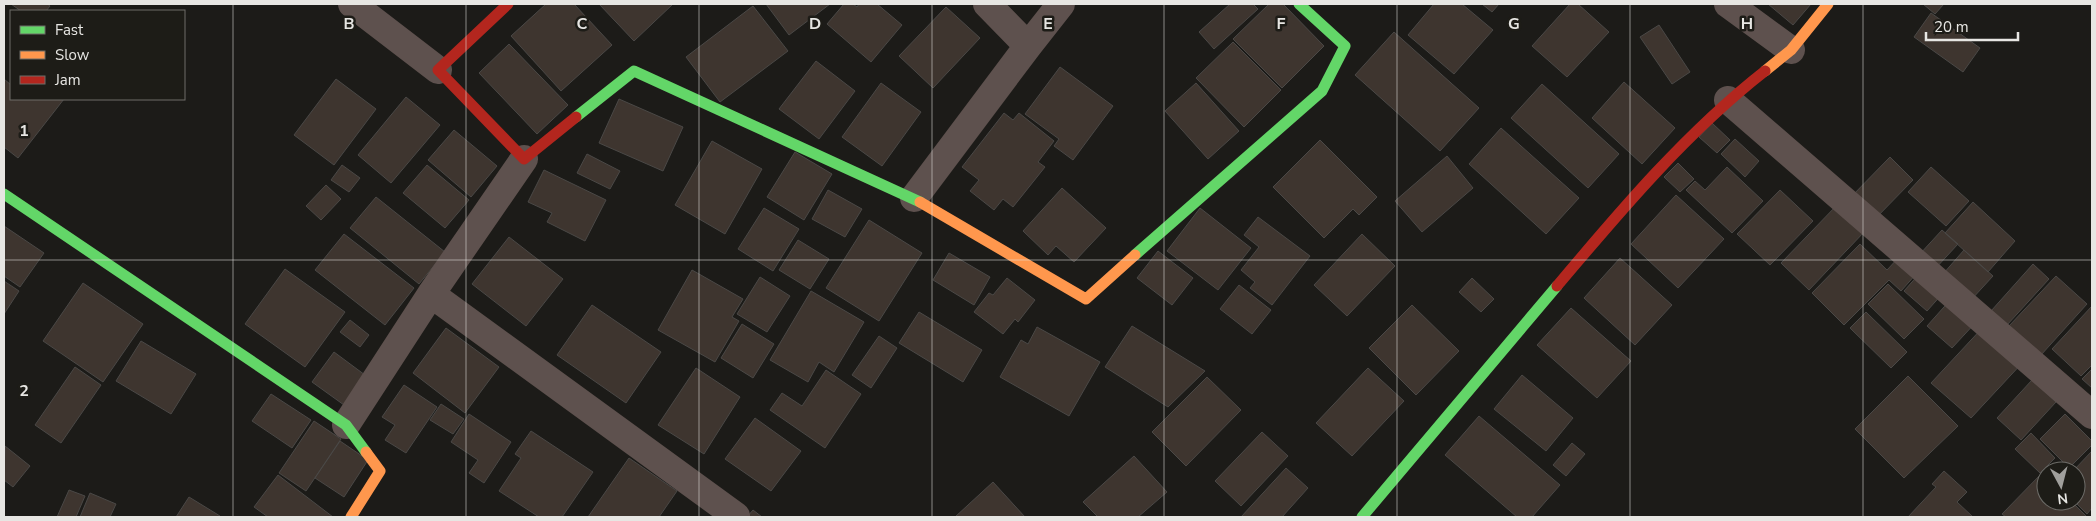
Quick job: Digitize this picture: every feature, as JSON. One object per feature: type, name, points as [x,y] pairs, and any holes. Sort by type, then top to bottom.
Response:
[{"type":"street","points":[[352,4],[438,70],[524,159]]},
{"type":"street","points":[[438,70],[508,4]]},
{"type":"street","points":[[986,4],[1028,46]]},
{"type":"street","points":[[914,198],[1061,4]]},
{"type":"street","points":[[346,425],[431,294],[524,159],[634,71],[914,198],[1086,299],[1322,90],[1345,46],[1299,4]]},
{"type":"street","points":[[1728,4],[1792,50]]},
{"type":"street","points":[[1362,517],[1622,209],[1728,100],[1792,50],[1828,4]]},
{"type":"street","points":[[1728,100],[2092,415]]},
{"type":"street","points":[[4,194],[346,425],[380,471],[351,517]]},
{"type":"street","points":[[431,294],[736,516]]},
{"type":"building","points":[[11,4],[47,4],[50,6],[47,10],[20,10]]},
{"type":"building","points":[[546,4],[574,4],[612,45],[561,91],[511,36]]},
{"type":"building","points":[[599,4],[673,4],[634,41]]},
{"type":"building","points":[[766,4],[830,4],[789,35]]},
{"type":"building","points":[[844,4],[853,4],[857,7],[859,4],[877,4],[902,25],[871,62],[827,24]]},
{"type":"building","points":[[1230,4],[1253,4],[1258,9],[1214,49],[1199,32]]},
{"type":"building","points":[[1269,4],[1283,4],[1324,46],[1282,88],[1233,39]]},
{"type":"building","points":[[1434,4],[1462,4],[1493,30],[1454,74],[1408,35]]},
{"type":"building","points":[[1482,4],[1499,4],[1492,12]]},
{"type":"building","points":[[1570,4],[1578,4],[1609,32],[1567,77],[1532,46]]},
{"type":"building","points":[[1768,4],[1811,4],[1793,25]]},
{"type":"building","points":[[1923,4],[1944,4],[1935,14]]},
{"type":"building","points":[[753,6],[788,51],[720,102],[686,57]]},
{"type":"building","points":[[946,7],[980,38],[933,88],[899,56]]},
{"type":"building","points":[[1931,13],[1980,48],[1963,72],[1914,37]]},
{"type":"building","points":[[1659,25],[1690,72],[1672,84],[1640,37]]},
{"type":"building","points":[[1394,32],[1479,108],[1440,151],[1355,75]]},
{"type":"building","points":[[1233,42],[1281,90],[1244,127],[1196,78]]},
{"type":"building","points":[[509,44],[568,105],[537,134],[479,73]]},
{"type":"building","points":[[816,61],[855,91],[819,139],[779,109]]},
{"type":"building","points":[[1060,67],[1113,106],[1073,160],[1054,146],[1059,139],[1025,114]]},
{"type":"building","points":[[4,79],[10,84],[10,100],[63,100],[18,158],[4,147]]},
{"type":"building","points":[[336,79],[376,109],[334,165],[294,135]]},
{"type":"building","points":[[1624,82],[1675,128],[1642,164],[1592,118]]},
{"type":"building","points":[[881,83],[921,112],[882,166],[842,137]]},
{"type":"building","points":[[1196,83],[1239,131],[1208,159],[1165,111]]},
{"type":"building","points":[[1542,84],[1619,154],[1588,188],[1511,118]]},
{"type":"building","points":[[406,97],[440,125],[391,183],[358,155]]},
{"type":"building","points":[[619,99],[683,127],[663,171],[599,143]]},
{"type":"building","points":[[1004,113],[1013,120],[1019,113],[1054,141],[1038,162],[1045,167],[1013,207],[1003,199],[994,210],[970,191],[979,180],[962,167]]},
{"type":"building","points":[[1712,123],[1730,140],[1717,153],[1699,137]]},
{"type":"building","points":[[1501,128],[1579,198],[1546,234],[1469,164]]},
{"type":"building","points":[[454,130],[497,166],[471,197],[428,160]]},
{"type":"building","points":[[1735,139],[1759,161],[1745,177],[1721,154]]},
{"type":"building","points":[[1320,140],[1377,197],[1359,215],[1353,209],[1324,238],[1273,187]]},
{"type":"building","points":[[712,141],[762,169],[725,234],[675,205]]},
{"type":"building","points":[[795,152],[832,174],[804,220],[767,197]]},
{"type":"building","points":[[587,154],[620,171],[610,189],[577,173]]},
{"type":"building","points":[[1447,156],[1473,188],[1422,232],[1395,201]]},
{"type":"building","points":[[1890,157],[1913,180],[1872,222],[1848,200]]},
{"type":"building","points":[[1678,163],[1694,179],[1680,192],[1664,177]]},
{"type":"building","points":[[342,165],[360,178],[349,192],[331,180]]},
{"type":"building","points":[[427,165],[469,200],[445,228],[403,193]]},
{"type":"building","points":[[1727,167],[1763,201],[1732,233],[1686,190],[1695,181],[1705,190]]},
{"type":"building","points":[[1931,167],[1969,201],[1946,226],[1908,192]]},
{"type":"building","points":[[544,170],[606,200],[585,241],[547,222],[552,213],[528,202]]},
{"type":"building","points":[[326,185],[341,199],[321,220],[306,206]]},
{"type":"building","points":[[1062,188],[1106,228],[1074,262],[1056,246],[1048,255],[1023,231]]},
{"type":"building","points":[[828,190],[862,209],[845,237],[812,219]]},
{"type":"building","points":[[1780,190],[1813,221],[1770,265],[1737,234]]},
{"type":"building","points":[[1676,195],[1724,239],[1678,288],[1631,244]]},
{"type":"building","points":[[376,197],[445,252],[419,284],[350,228]]},
{"type":"building","points":[[1973,202],[2015,241],[1988,272],[1945,233]]},
{"type":"building","points":[[1838,204],[1866,230],[1809,290],[1781,263]]},
{"type":"building","points":[[764,208],[799,229],[773,271],[738,249]]},
{"type":"building","points":[[1200,208],[1251,248],[1218,290],[1167,251]]},
{"type":"building","points":[[1258,217],[1310,256],[1272,305],[1250,288],[1255,282],[1241,270],[1259,247],[1244,235]]},
{"type":"building","points":[[869,220],[922,253],[879,321],[826,288]]},
{"type":"building","points":[[4,226],[44,253],[20,287],[4,276]]},
{"type":"building","points":[[1942,230],[1958,244],[1934,270],[1919,255]]},
{"type":"building","points":[[344,234],[414,288],[385,325],[315,270]]},
{"type":"building","points":[[1362,234],[1395,266],[1347,316],[1314,285]]},
{"type":"building","points":[[509,237],[563,279],[526,326],[472,284]]},
{"type":"building","points":[[798,240],[829,259],[810,289],[779,270]]},
{"type":"building","points":[[1860,244],[1887,270],[1899,257],[1917,273],[1901,291],[1889,280],[1844,325],[1812,293]]},
{"type":"building","points":[[1964,250],[1993,276],[1971,300],[1943,274]]},
{"type":"building","points":[[1158,251],[1193,278],[1172,305],[1137,278]]},
{"type":"building","points":[[949,253],[990,277],[974,305],[933,280]]},
{"type":"building","points":[[1620,258],[1672,305],[1635,345],[1584,298]]},
{"type":"building","points":[[2033,264],[2049,279],[2007,325],[1991,311]]},
{"type":"building","points":[[285,269],[345,312],[305,367],[245,324]]},
{"type":"building","points":[[692,270],[743,299],[732,317],[739,321],[715,362],[658,330]]},
{"type":"building","points":[[1920,273],[1943,293],[1927,311],[1904,291]]},
{"type":"building","points":[[2056,276],[2087,304],[2041,355],[2009,326]]},
{"type":"building","points":[[760,277],[790,296],[767,332],[737,314]]},
{"type":"building","points":[[1007,278],[1035,300],[1018,322],[1015,319],[1003,334],[974,312],[989,293],[993,295]]},
{"type":"building","points":[[1472,278],[1494,299],[1481,312],[1459,292]]},
{"type":"building","points":[[4,281],[19,291],[4,314]]},
{"type":"building","points":[[83,283],[143,324],[103,382],[43,341]]},
{"type":"building","points":[[1888,284],[1924,319],[1904,339],[1868,304]]},
{"type":"building","points":[[1239,285],[1271,310],[1252,334],[1220,309]]},
{"type":"building","points":[[811,291],[864,322],[834,372],[819,362],[808,382],[770,360]]},
{"type":"building","points":[[1952,298],[1977,321],[1952,348],[1927,326]]},
{"type":"building","points":[[592,305],[661,352],[626,403],[557,355]]},
{"type":"building","points":[[1412,305],[1459,351],[1416,395],[1369,348]]},
{"type":"building","points":[[2092,306],[2092,365],[2081,376],[2052,349]]},
{"type":"building","points":[[1571,308],[1631,361],[1597,398],[1537,345]]},
{"type":"building","points":[[919,312],[982,350],[963,382],[899,343]]},
{"type":"building","points":[[1866,312],[1907,352],[1891,368],[1850,328]]},
{"type":"building","points":[[350,320],[369,335],[360,347],[340,332]]},
{"type":"building","points":[[742,324],[774,344],[753,378],[721,358]]},
{"type":"building","points":[[1985,325],[2024,361],[1971,418],[1931,383]]},
{"type":"building","points":[[1132,326],[1205,371],[1168,407],[1105,367]]},
{"type":"building","points":[[1037,327],[1100,362],[1069,416],[1000,377],[1021,340],[1028,344]]},
{"type":"building","points":[[446,328],[499,367],[465,413],[413,373]]},
{"type":"building","points":[[879,336],[897,348],[871,388],[852,375]]},
{"type":"building","points":[[141,341],[196,374],[171,414],[116,381]]},
{"type":"building","points":[[334,352],[365,375],[344,405],[312,382]]},
{"type":"building","points":[[75,367],[101,385],[61,443],[35,425]]},
{"type":"building","points":[[696,368],[740,397],[704,454],[658,425]]},
{"type":"building","points":[[1368,368],[1404,401],[1352,456],[1316,423]]},
{"type":"building","points":[[2092,369],[2092,388],[2082,379]]},
{"type":"building","points":[[826,370],[861,394],[825,448],[770,410],[782,393],[802,406]]},
{"type":"building","points":[[1522,375],[1573,418],[1546,451],[1494,409]]},
{"type":"building","points":[[1908,376],[1958,426],[1904,478],[1855,429]]},
{"type":"building","points":[[1207,377],[1241,410],[1186,466],[1152,432]]},
{"type":"building","points":[[2032,380],[2056,402],[2021,440],[1997,418]]},
{"type":"building","points":[[404,385],[437,407],[406,453],[385,440],[395,425],[382,417]]},
{"type":"building","points":[[271,394],[311,420],[292,448],[252,421]]},
{"type":"building","points":[[441,404],[464,419],[453,434],[430,420]]},
{"type":"building","points":[[469,414],[511,442],[484,483],[469,473],[478,460],[451,442]]},
{"type":"building","points":[[2065,414],[2092,441],[2092,445],[2076,461],[2062,461],[2040,439]]},
{"type":"building","points":[[1479,416],[1560,485],[1532,517],[1517,517],[1445,455]]},
{"type":"building","points":[[755,418],[801,451],[771,491],[725,459]]},
{"type":"building","points":[[314,421],[341,439],[306,491],[279,473]]},
{"type":"building","points":[[531,431],[593,472],[562,517],[539,517],[499,491],[521,458],[515,454]]},
{"type":"building","points":[[1262,432],[1288,456],[1241,506],[1215,481]]},
{"type":"building","points":[[2031,433],[2055,458],[2052,461],[2036,461],[2036,469],[2015,449]]},
{"type":"building","points":[[340,441],[368,460],[344,497],[315,478]]},
{"type":"building","points":[[1572,443],[1585,454],[1566,476],[1553,465]]},
{"type":"building","points":[[5,446],[30,466],[13,487],[4,480]]},
{"type":"building","points":[[2092,451],[2092,508],[2087,514],[2084,511],[2086,511],[2086,461],[2082,461]]},
{"type":"building","points":[[1134,456],[1167,492],[1138,517],[1098,517],[1083,502]]},
{"type":"building","points":[[629,458],[677,491],[659,517],[588,517]]},
{"type":"building","points":[[1286,468],[1308,488],[1282,517],[1241,517]]},
{"type":"building","points":[[1944,471],[1967,492],[1957,502],[1973,517],[1908,517],[1936,487],[1932,484]]},
{"type":"building","points":[[278,475],[333,517],[268,517],[254,507]]},
{"type":"building","points":[[2036,479],[2036,511],[2081,511],[2087,517],[2006,517],[2002,514]]},
{"type":"building","points":[[993,482],[1025,517],[955,517]]},
{"type":"building","points":[[69,490],[85,496],[76,517],[57,517]]},
{"type":"building","points":[[90,493],[116,504],[110,517],[80,517]]},
{"type":"building","points":[[189,497],[220,516],[176,517]]},
{"type":"building","points":[[753,510],[762,517],[747,517]]},
{"type":"traffic: fast","points":[[1135,255],[1322,91],[1345,46],[1299,4]]},
{"type":"traffic: fast","points":[[576,117],[634,71],[920,202]]},
{"type":"traffic: fast","points":[[4,194],[346,425],[366,452]]},
{"type":"traffic: fast","points":[[1362,517],[1557,286]]},
{"type":"traffic: slow","points":[[1765,71],[1791,50],[1828,4]]},
{"type":"traffic: slow","points":[[920,202],[1086,299],[1135,255]]},
{"type":"traffic: slow","points":[[351,517],[380,471],[366,452]]},
{"type":"traffic: jam","points":[[508,4],[438,70],[524,159],[576,117]]},
{"type":"traffic: jam","points":[[1557,286],[1630,201],[1682,146],[1736,95],[1765,71]]}]
